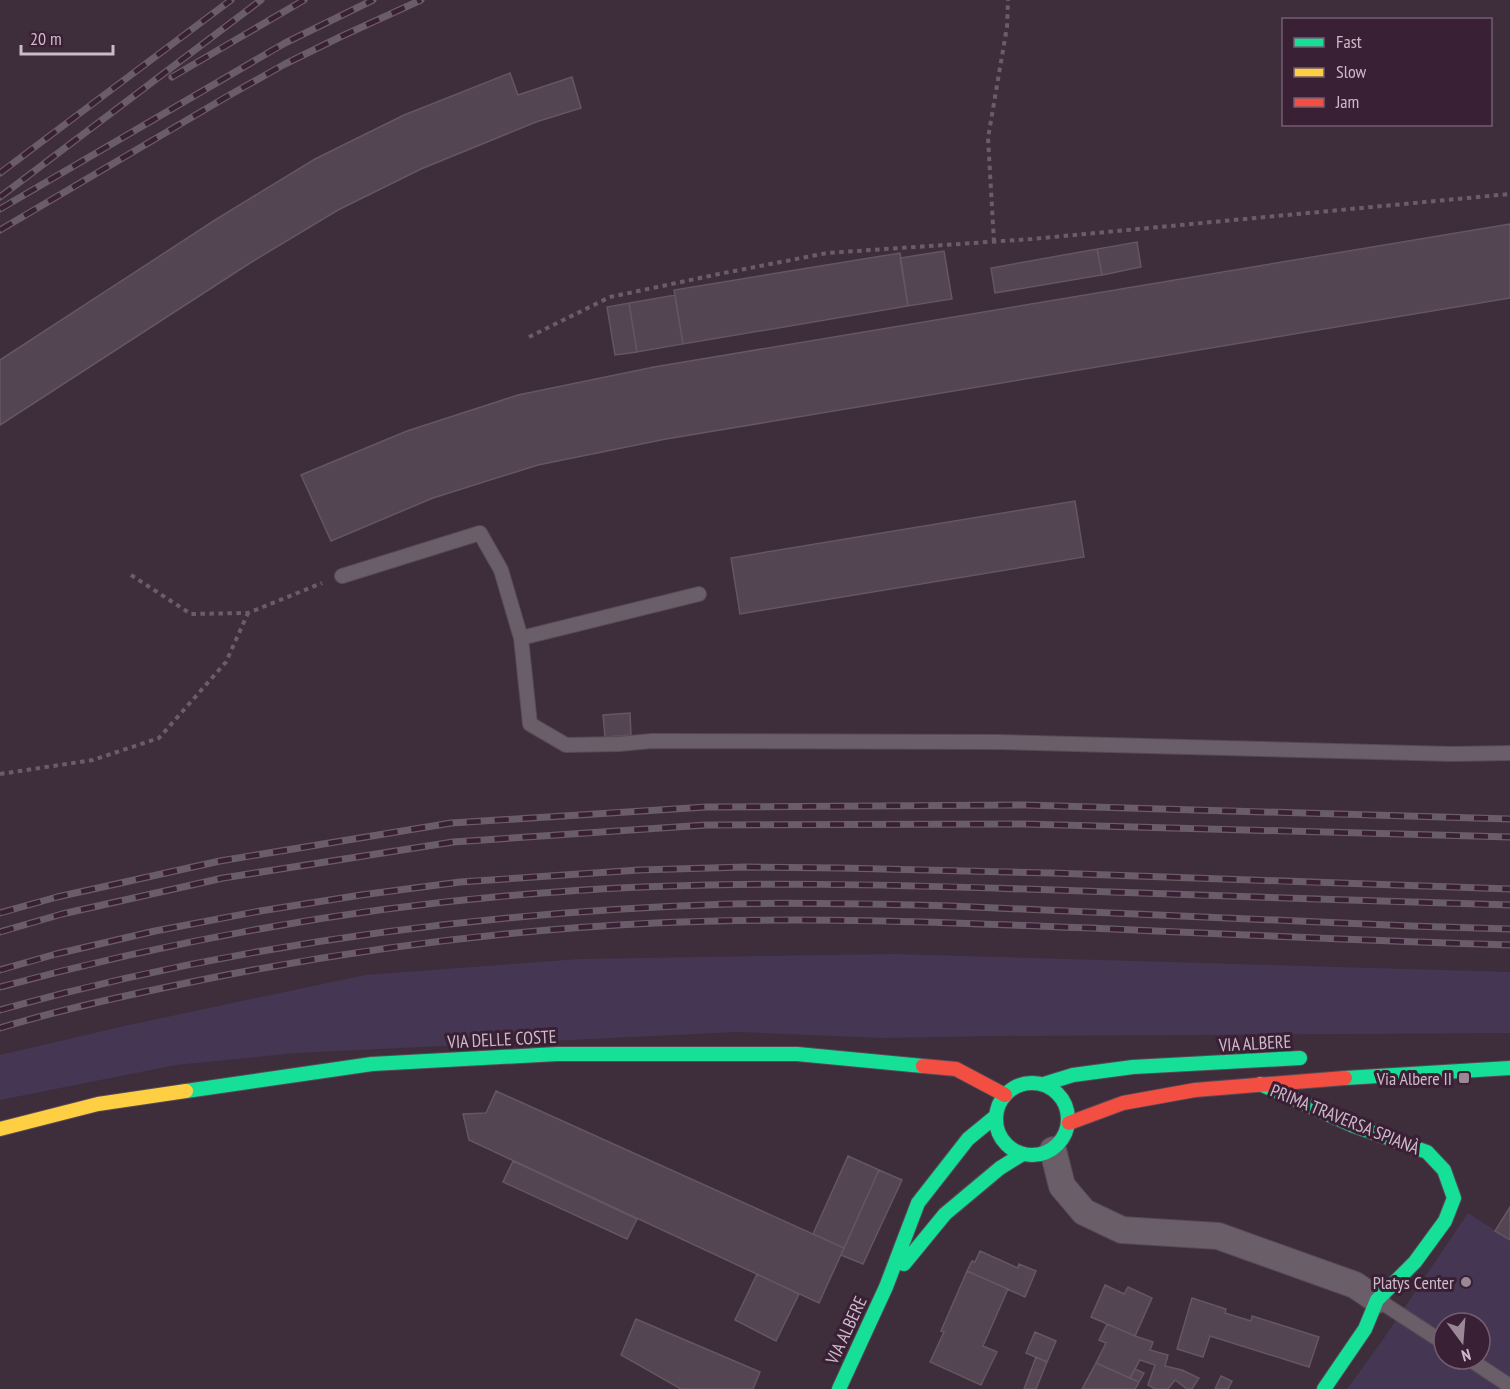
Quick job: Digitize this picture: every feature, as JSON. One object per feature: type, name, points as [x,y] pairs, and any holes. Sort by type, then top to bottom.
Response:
[{"type":"street","name":"VIA DELLE COSTE","points":[[0,1130],[98,1104],[372,1064],[557,1054],[797,1054],[956,1069],[1005,1095]]},
{"type":"street","name":"VIA ALBERE","points":[[839,1389],[886,1287],[918,1203],[968,1139],[996,1116],[999,1104],[1005,1095],[1017,1086],[1030,1083],[1044,1084],[1073,1075],[1134,1067],[1311,1058]]},
{"type":"street","points":[[1414,1061],[1469,1069]]},
{"type":"street","points":[[1070,1123],[1123,1103],[1195,1090],[1469,1069],[1510,1068]]},
{"type":"street","points":[[1044,1084],[1058,1093],[1067,1107],[1070,1123],[1064,1139],[1053,1150],[1062,1185],[1084,1212],[1122,1230],[1218,1236],[1355,1285],[1377,1300]]},
{"type":"street","name":"PRIMA TRAVERSA SPIANÀ","points":[[1260,1084],[1354,1126],[1427,1152],[1444,1170],[1454,1198],[1445,1221],[1415,1262],[1377,1300],[1365,1329],[1324,1389]]},
{"type":"street","points":[[996,1116],[998,1132],[1002,1139],[1007,1146],[1021,1155]]},
{"type":"street","name":"VIA ALBERE","points":[[886,1287],[945,1214],[1000,1168],[1021,1155],[1038,1156],[1053,1150]]},
{"type":"lane","points":[[342,576],[480,533],[501,570],[521,638],[530,724],[566,745],[652,741],[998,742],[1452,754],[1510,753]]},
{"type":"lane","points":[[521,638],[699,594]]},
{"type":"lane","points":[[1377,1300],[1432,1335]]},
{"type":"lane","points":[[1487,1371],[1510,1386]]},
{"type":"path","points":[[994,242],[988,138],[1007,27],[1008,0]]},
{"type":"path","points":[[529,337],[610,297],[827,253],[1055,237],[1510,194]]},
{"type":"path","points":[[131,574],[191,614],[248,614],[342,576]]},
{"type":"path","points":[[0,774],[93,760],[159,738],[226,662],[248,614]]},
{"type":"shaded area","points":[[894,954],[1510,972],[1510,1033],[882,1038],[737,1032],[295,1053],[176,1065],[0,1100],[0,1055],[365,975],[580,959]]},
{"type":"shaded area","name":"Platys Center","points":[[1468,1213],[1510,1240],[1510,1389],[1347,1389]]},
{"type":"building","points":[[510,73],[518,95],[572,77],[581,108],[536,122],[421,169],[338,210],[250,263],[0,425],[0,360],[215,220],[315,159],[404,115]]},
{"type":"building","points":[[1510,224],[1510,298],[666,439],[538,465],[433,498],[331,541],[301,475],[407,431],[518,395],[654,367]]},
{"type":"building","points":[[1137,242],[1141,267],[1102,275],[1097,249]]},
{"type":"building","points":[[1097,249],[1102,275],[995,293],[991,268]]},
{"type":"building","points":[[944,251],[952,299],[908,306],[900,258]]},
{"type":"building","points":[[900,253],[908,306],[683,344],[674,290]]},
{"type":"building","points":[[675,295],[683,344],[637,352],[629,303]]},
{"type":"building","points":[[629,303],[637,352],[615,355],[607,307]]},
{"type":"building","points":[[1075,501],[1084,557],[740,614],[731,558]]},
{"type":"building","points":[[630,713],[631,735],[605,737],[603,715]]},
{"type":"building","points":[[496,1091],[844,1248],[819,1303],[469,1140],[463,1114],[486,1113]]},
{"type":"building","points":[[848,1156],[879,1170],[844,1248],[813,1234]]},
{"type":"building","points":[[513,1161],[637,1219],[627,1239],[503,1182]]},
{"type":"building","points":[[879,1170],[902,1180],[863,1264],[841,1255]]},
{"type":"building","points":[[1510,1207],[1510,1240],[1495,1231]]},
{"type":"building","points":[[980,1251],[1018,1268],[1019,1264],[1036,1271],[1025,1297],[967,1271],[972,1261],[975,1262]]},
{"type":"building","points":[[967,1271],[1008,1289],[983,1346],[997,1352],[981,1385],[930,1362]]},
{"type":"building","points":[[757,1274],[799,1294],[776,1341],[735,1320]]},
{"type":"building","points":[[1105,1285],[1124,1294],[1128,1287],[1152,1298],[1135,1336],[1091,1317]]},
{"type":"building","points":[[1192,1298],[1226,1309],[1225,1313],[1251,1321],[1252,1316],[1319,1337],[1309,1367],[1210,1336],[1203,1357],[1177,1349]]},
{"type":"building","points":[[636,1319],[760,1372],[753,1389],[681,1389],[621,1355]]},
{"type":"building","points":[[1107,1324],[1153,1342],[1150,1350],[1168,1355],[1165,1366],[1182,1370],[1199,1378],[1192,1389],[1187,1389],[1175,1380],[1168,1389],[1155,1389],[1148,1385],[1155,1365],[1140,1360],[1130,1378],[1096,1363],[1106,1343],[1099,1340]]},
{"type":"building","points":[[1035,1332],[1056,1341],[1047,1362],[1026,1353]]},
{"type":"building","points":[[1036,1357],[1047,1362],[1036,1389],[1024,1389]]},
{"type":"building","points":[[1096,1363],[1139,1382],[1135,1389],[1082,1389]]},
{"type":"building","points":[[1135,1369],[1144,1373],[1139,1382],[1130,1378]]},
{"type":"building","points":[[1221,1376],[1232,1381],[1228,1389],[1215,1389]]},
{"type":"railway","points":[[0,173],[231,0]]},
{"type":"railway","points":[[0,197],[261,0]]},
{"type":"railway","points":[[172,77],[304,0]]},
{"type":"railway","points":[[0,209],[285,43],[373,0]]},
{"type":"railway","points":[[0,230],[285,64],[421,0]]},
{"type":"railway","points":[[0,913],[57,897],[220,861],[451,823],[706,807],[1025,805],[1510,819]]},
{"type":"railway","points":[[0,932],[62,914],[223,878],[453,842],[706,825],[1024,824],[1510,837]]},
{"type":"railway","points":[[0,970],[56,954],[155,931],[361,895],[460,882],[639,870],[745,867],[840,868],[1510,889]]},
{"type":"railway","points":[[0,987],[137,953],[345,915],[486,898],[622,888],[753,884],[885,885],[1510,905]]},
{"type":"railway","points":[[0,1010],[179,967],[362,935],[453,924],[637,908],[757,903],[951,906],[1510,929]]},
{"type":"railway","points":[[0,1028],[125,996],[313,959],[484,936],[598,926],[712,921],[884,921],[1510,945]]},
{"type":"traffic: fast","points":[[186,1091],[372,1064],[557,1054],[797,1054],[923,1066]]},
{"type":"traffic: fast","points":[[1044,1084],[1073,1075],[1133,1067],[1300,1058]]},
{"type":"traffic: fast","points":[[1345,1078],[1510,1068]]},
{"type":"traffic: fast","points":[[1039,1083],[1058,1093],[1066,1105],[1068,1119],[1066,1133],[1058,1145],[1046,1153],[1025,1155],[1006,1145],[998,1133],[996,1112],[1006,1093],[1018,1085],[1039,1083]]},
{"type":"traffic: fast","points":[[1260,1084],[1354,1126],[1427,1152],[1444,1170],[1454,1198],[1445,1221],[1415,1262],[1377,1300],[1365,1329],[1324,1389]]},
{"type":"traffic: fast","points":[[839,1389],[886,1287],[918,1203],[968,1139],[996,1116]]},
{"type":"traffic: fast","points":[[904,1264],[945,1214],[1000,1168],[1021,1155]]},
{"type":"traffic: slow","points":[[0,1129],[98,1104],[186,1091]]},
{"type":"traffic: jam","points":[[923,1066],[956,1069],[1005,1095]]},
{"type":"traffic: jam","points":[[1069,1123],[1123,1103],[1195,1090],[1345,1078]]},
{"type":"place","name":"Via Albere II","points":[[1464,1078]]},
{"type":"place","name":"Platys Center","points":[[1466,1282]]}]
